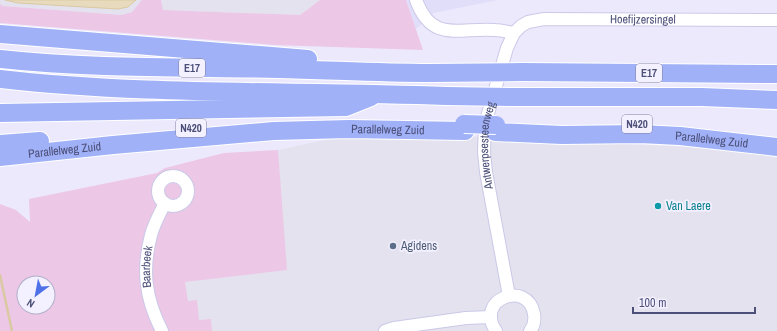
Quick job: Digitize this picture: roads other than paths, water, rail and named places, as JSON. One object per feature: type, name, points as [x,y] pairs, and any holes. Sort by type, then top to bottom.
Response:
[{"type":"highway","points":[[2,34],[344,61],[383,74]]},
{"type":"highway","name":"E17","points":[[1,59],[78,66],[279,69],[383,74],[522,72],[777,74]]},
{"type":"highway","name":"E17","points":[[0,79],[51,85],[118,89],[508,97],[702,97],[777,100]]},
{"type":"highway","points":[[0,113],[346,106],[380,94]]},
{"type":"highway","name":"Parallelweg Zuid","points":[[4,150],[175,129],[282,123],[465,128],[652,124],[718,128],[777,135]]},
{"type":"highway","name":"Parallelweg Zuid","points":[[496,128],[562,135],[640,134],[674,136],[777,147]]},
{"type":"street","points":[[416,0],[419,9],[426,19],[432,25],[439,28],[449,31],[486,30],[511,39]]},
{"type":"street","name":"Hoefijzersingel","points":[[511,39],[521,26],[528,22],[544,19],[777,20]]},
{"type":"street","name":"Antwerpsesteenweg","points":[[509,296],[489,191],[485,165],[484,140],[487,116],[511,39]]},
{"type":"street","name":"Baarbeek","points":[[162,331],[149,299],[146,281],[146,266],[151,234],[165,204]]},
{"type":"street","points":[[496,331],[492,325],[492,310],[497,302],[504,297],[509,296],[522,297],[532,306],[535,320],[530,331]]},
{"type":"street","points":[[385,331],[401,327],[466,318],[491,317]]},
{"type":"waterway","points":[[0,275],[12,331]]},
{"type":"place","name":"Van Laere","points":[[658,206]]},
{"type":"place","name":"Agidens","points":[[393,246]]}]
